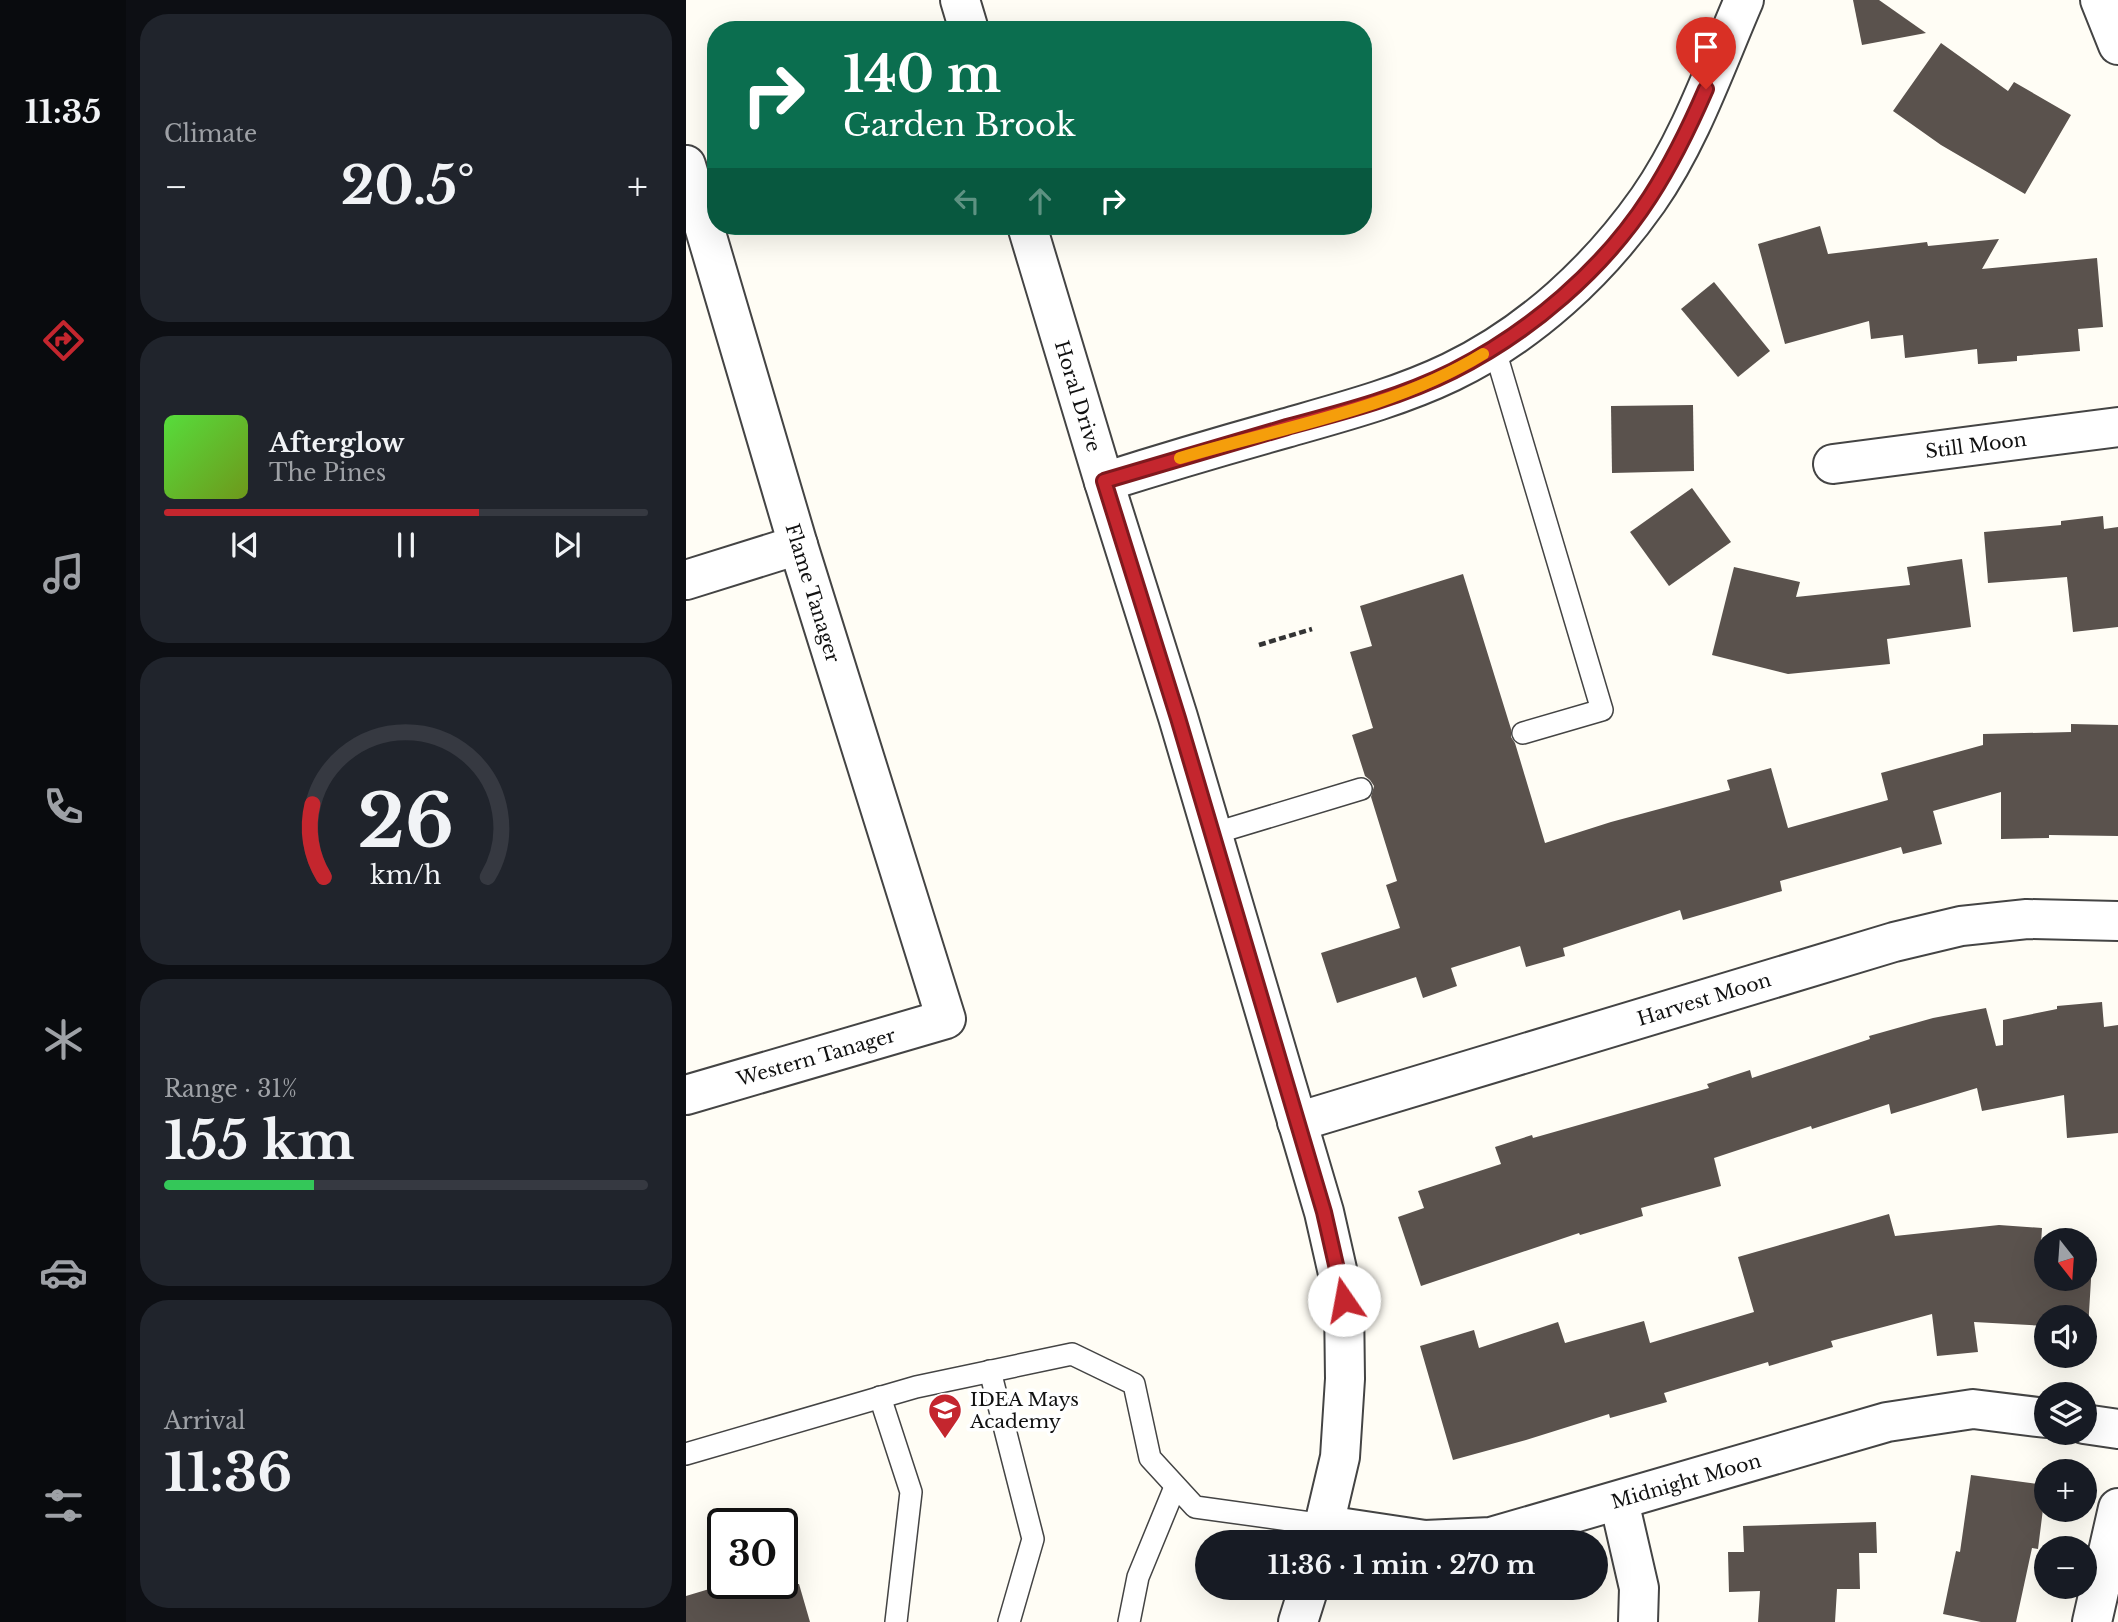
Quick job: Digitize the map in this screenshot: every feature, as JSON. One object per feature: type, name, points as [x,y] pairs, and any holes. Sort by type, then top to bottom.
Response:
[{"type":"street","points":[[960,0],[966,21]]},
{"type":"street","points":[[1104,481],[1394,395],[1451,372],[1494,347],[1535,318],[1595,266],[1649,199],[1696,111],[1744,0]]},
{"type":"street","points":[[2100,0],[2118,45]]},
{"type":"street","name":"Flame Tanager","points":[[686,165],[798,545],[946,1018]]},
{"type":"street","name":"Horal Drive","points":[[1030,235],[1324,1212],[1344,1300],[1345,1379],[1340,1457],[1324,1530]]},
{"type":"street","name":"Still Moon","points":[[1833,464],[2118,427]]},
{"type":"street","points":[[686,580],[798,545]]},
{"type":"street","name":"Harvest Moon","points":[[1297,1122],[1908,938],[1961,926],[2027,919],[2118,921]]},
{"type":"street","name":"Western Tanager","points":[[686,1095],[946,1018]]},
{"type":"street","name":"Midnight Moon","points":[[1516,1530],[1887,1422],[1973,1409],[2034,1417]]},
{"type":"street","points":[[2097,1426],[2118,1429]]},
{"type":"street","points":[[1619,1501],[1639,1588],[1638,1622]]},
{"type":"street","points":[[2092,1622],[2118,1508]]},
{"type":"street","points":[[1298,1622],[1305,1600]]},
{"type":"lane","points":[[1494,347],[1602,710],[1523,733]]},
{"type":"lane","points":[[1212,834],[1361,789]]},
{"type":"lane","points":[[686,1454],[916,1387],[1072,1354],[1134,1384],[1150,1458],[1195,1507],[1308,1530]]},
{"type":"lane","points":[[990,1371],[1033,1539],[1009,1622]]},
{"type":"lane","points":[[880,1397],[911,1492],[896,1622]]},
{"type":"lane","points":[[1129,1622],[1138,1577],[1175,1487]]},
{"type":"path","points":[[1259,645],[1312,629]]},
{"type":"building","points":[[1853,0],[1879,0],[1926,33],[1862,45]]},
{"type":"building","points":[[1941,43],[2008,91],[2014,82],[2071,115],[2025,194],[1941,145],[1893,111]]},
{"type":"building","points":[[1820,226],[1828,254],[1927,242],[1928,246],[1999,239],[1982,269],[2097,258],[2103,327],[2078,329],[2080,351],[2017,356],[2017,361],[1978,364],[1977,349],[1905,358],[1903,335],[1871,339],[1869,321],[1785,344],[1758,244]]},
{"type":"building","points":[[1714,282],[1770,351],[1738,377],[1681,309]]},
{"type":"building","points":[[1693,405],[1694,471],[1612,473],[1611,406]]},
{"type":"building","points":[[1692,488],[1731,542],[1669,586],[1630,532]]},
{"type":"building","points":[[2103,516],[2104,529],[2118,527],[2118,627],[2073,632],[2067,577],[1988,583],[1984,532],[2061,525],[2061,521]]},
{"type":"building","points":[[1962,559],[1971,627],[1887,639],[1890,664],[1788,674],[1712,655],[1734,567],[1800,582],[1796,597],[1910,585],[1907,567]]},
{"type":"building","points":[[1463,574],[1545,843],[1730,790],[1727,780],[1771,768],[1788,828],[1888,800],[1881,773],[1983,745],[1983,734],[2071,732],[2071,724],[2118,725],[2118,836],[2049,835],[2049,838],[2001,839],[2001,792],[1933,811],[1942,844],[1903,854],[1901,847],[1780,881],[1782,891],[1683,920],[1680,910],[1563,948],[1565,956],[1526,967],[1520,946],[1451,968],[1457,986],[1423,998],[1416,977],[1337,1003],[1321,953],[1400,928],[1386,885],[1397,881],[1371,797],[1374,786],[1365,776],[1352,735],[1373,728],[1350,652],[1372,646],[1360,606]]},
{"type":"building","points":[[2102,1002],[2104,1027],[2118,1025],[2118,1133],[2067,1138],[2064,1095],[1982,1111],[1977,1088],[1891,1114],[1889,1104],[1714,1158],[1721,1186],[1641,1208],[1643,1216],[1580,1235],[1579,1233],[1421,1286],[1398,1217],[1424,1208],[1418,1191],[1501,1164],[1495,1147],[1709,1088],[1707,1084],[1750,1070],[1752,1078],[1870,1039],[1869,1036],[1933,1018],[1986,1008],[1996,1046],[2003,1045],[2003,1020],[2057,1009],[2057,1006]]},
{"type":"building","points":[[1889,1214],[1895,1236],[1999,1225],[2042,1228],[2034,1228],[2034,1292],[2090,1292],[2089,1305],[2034,1305],[2034,1325],[1974,1322],[1978,1352],[1937,1356],[1932,1314],[1831,1341],[1833,1347],[1769,1366],[1768,1362],[1664,1393],[1667,1402],[1610,1418],[1609,1414],[1453,1460],[1420,1346],[1474,1330],[1479,1348],[1558,1322],[1565,1343],[1644,1321],[1650,1343],[1754,1312],[1738,1257]]},
{"type":"building","points":[[1971,1475],[2034,1483],[2034,1522],[2041,1522],[2040,1536],[2034,1536],[2034,1548],[2016,1622],[1981,1622],[1943,1614],[1956,1551],[1960,1552]]},
{"type":"building","points":[[1876,1522],[1877,1553],[1859,1553],[1860,1589],[1837,1589],[1835,1622],[1758,1622],[1760,1591],[1729,1592],[1728,1552],[1744,1552],[1743,1526]]},
{"type":"building","points":[[799,1584],[810,1622],[686,1622],[686,1596],[707,1590],[707,1599],[798,1599]]},
{"type":"slow traffic","points":[[1180,458],[1357,408],[1451,372],[1483,354]]},
{"type":"place","name":"IDEA Mays Academy","points":[[945,1440]]},
{"type":"route","points":[[1344,1300],[1324,1212],[1178,718],[1104,481],[1394,395],[1451,372],[1510,337],[1557,301],[1595,266],[1633,220],[1663,176],[1706,89]]}]
